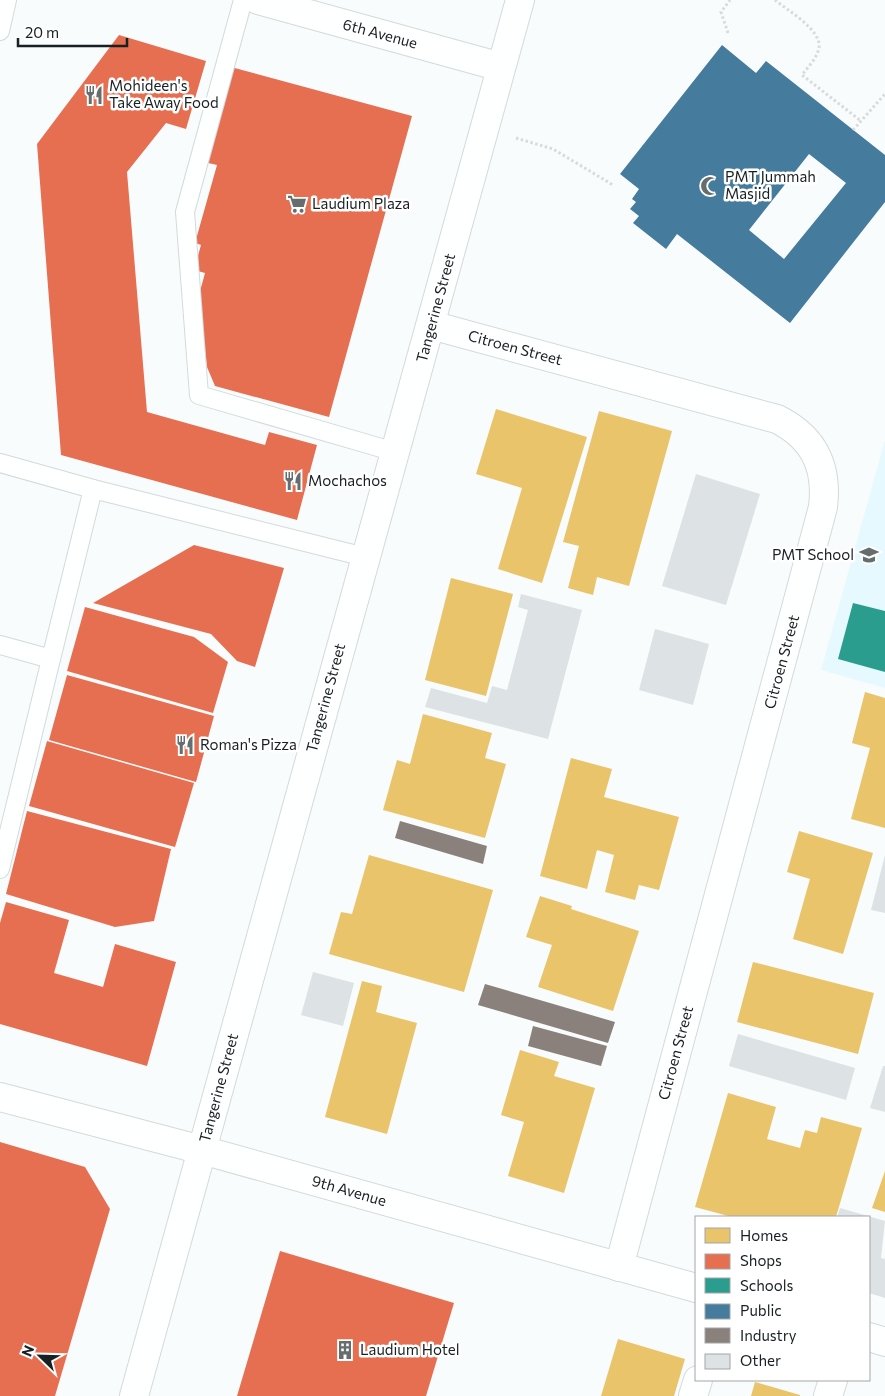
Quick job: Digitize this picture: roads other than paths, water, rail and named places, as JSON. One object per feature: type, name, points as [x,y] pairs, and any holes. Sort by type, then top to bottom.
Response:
[{"type":"street","name":"6th Avenue","points":[[258,0],[501,67]]},
{"type":"street","name":"Tangerine Street","points":[[134,1396],[520,0]]},
{"type":"street","name":"Citroen Street","points":[[431,325],[776,419],[799,432],[807,441],[820,463],[823,477],[824,507],[619,1267]]},
{"type":"street","name":"9th Avenue","points":[[0,1097],[202,1150],[695,1288]]},
{"type":"street","points":[[870,1338],[885,1342]]},
{"type":"street","points":[[693,1396],[698,1381]]},
{"type":"street","points":[[828,1396],[833,1381]]},
{"type":"lane","points":[[0,31],[7,0]]},
{"type":"lane","points":[[243,0],[185,212],[199,395],[395,452]]},
{"type":"lane","points":[[0,463],[93,489],[365,557]]},
{"type":"lane","points":[[0,869],[93,489]]},
{"type":"lane","points":[[0,644],[51,659]]},
{"type":"place","name":"Mohideen's Take Away Food","points":[[94,95]]},
{"type":"place","name":"PMT Jummah Masjid","points":[[710,186]]},
{"type":"place","name":"Laudium Plaza","points":[[297,204]]},
{"type":"place","name":"Mochachos","points":[[293,481]]},
{"type":"place","name":"PMT School","points":[[869,555]]},
{"type":"place","name":"Roman's Pizza","points":[[185,745]]},
{"type":"place","name":"Laudium Hotel","points":[[345,1350]]}]
